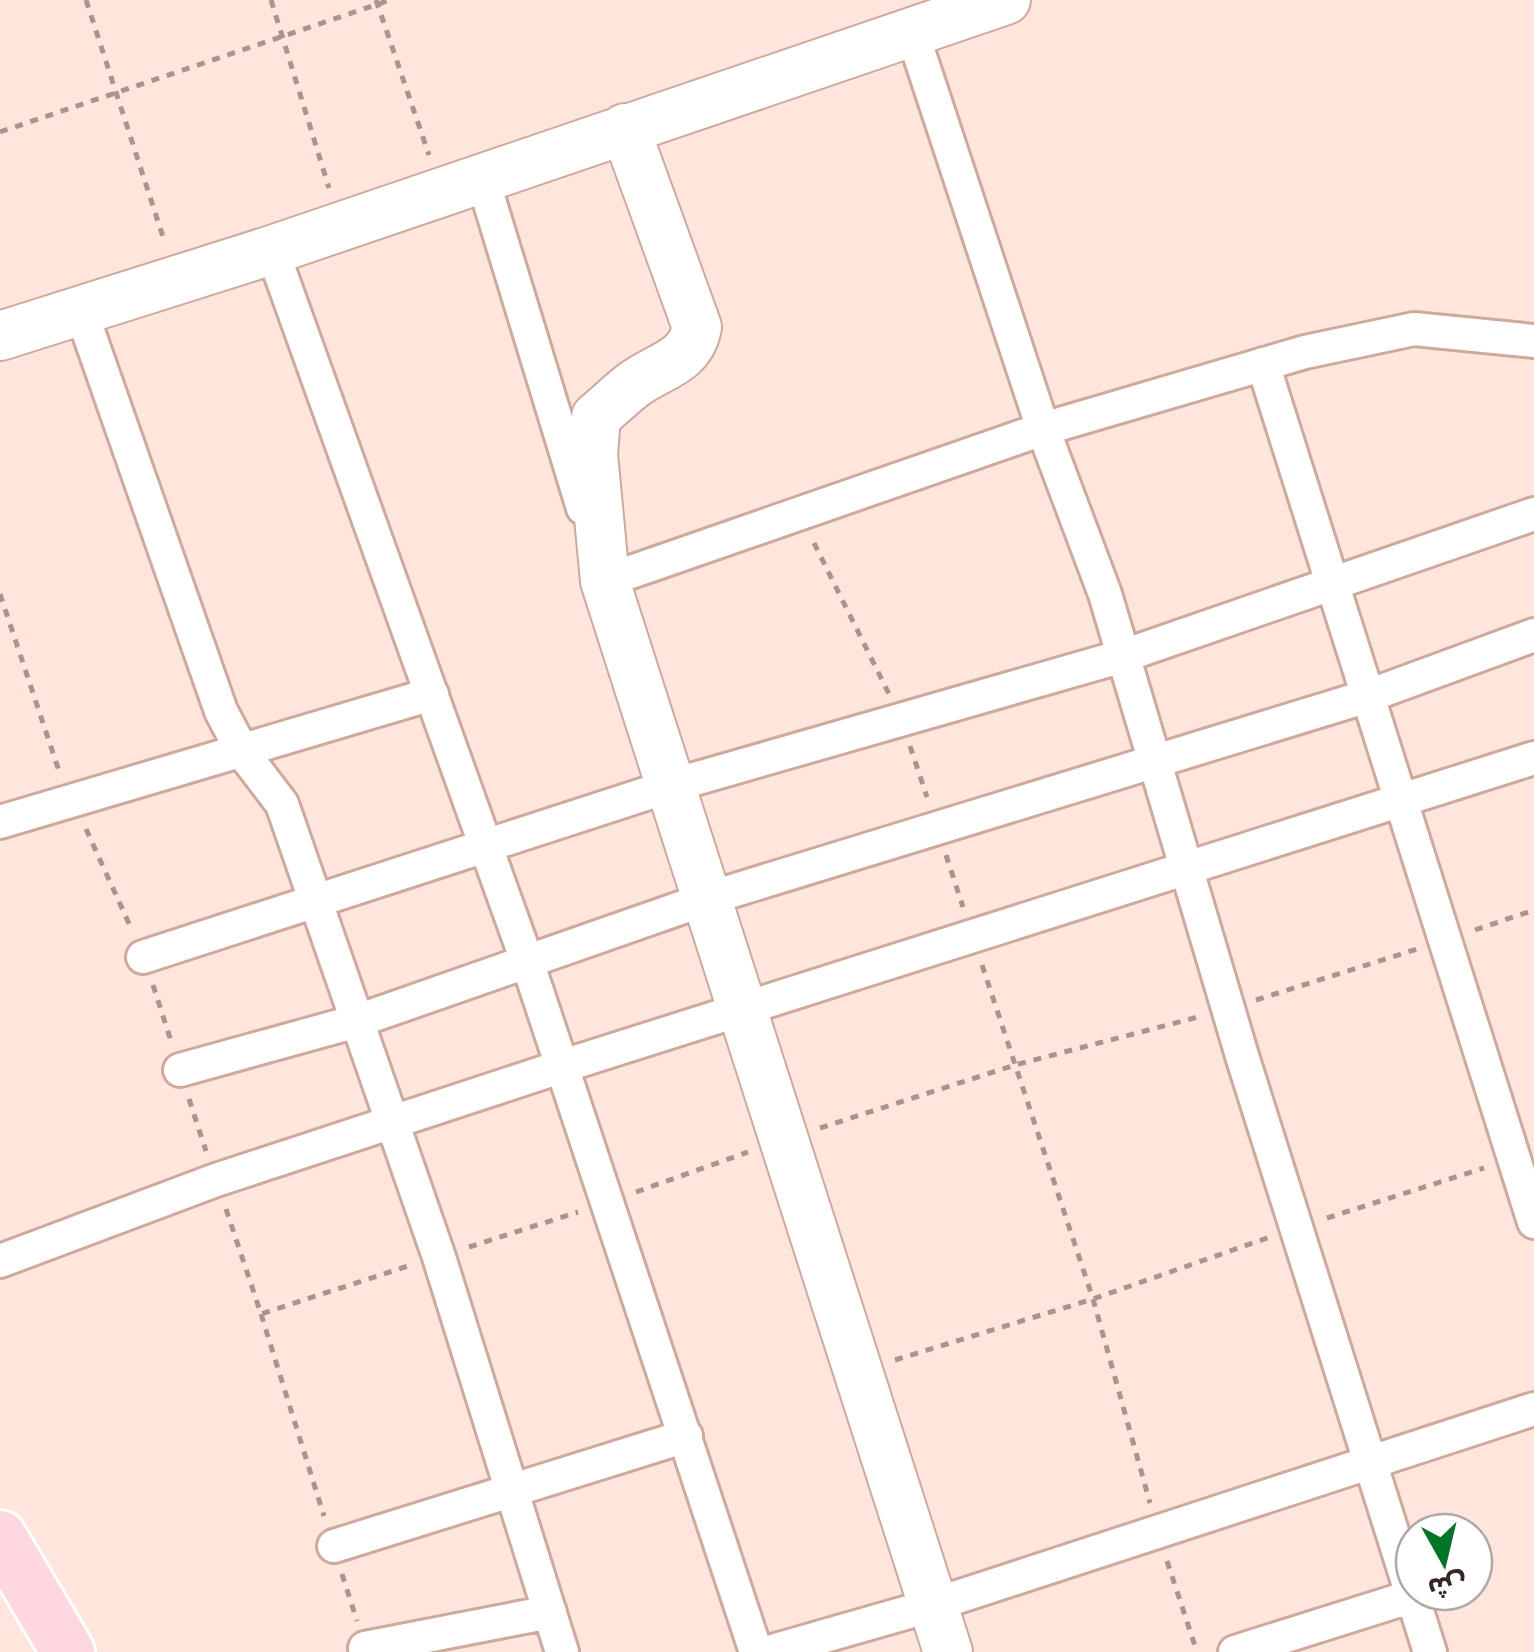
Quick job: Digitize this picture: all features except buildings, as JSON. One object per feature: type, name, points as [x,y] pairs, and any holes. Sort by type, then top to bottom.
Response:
[{"type":"main road","points":[[0,1537],[68,1652]]},
{"type":"street","points":[[0,336],[272,250],[1006,0]]},
{"type":"street","points":[[912,32],[1043,429],[1080,521],[1124,656],[1296,1228],[1394,1536]]},
{"type":"street","points":[[605,581],[592,454],[596,418],[635,383],[684,357],[694,344],[697,327],[625,128]]},
{"type":"street","points":[[462,184],[605,581],[948,1652]]},
{"type":"street","points":[[272,250],[528,961],[756,1652]]},
{"type":"street","points":[[81,312],[221,711],[242,753],[282,804],[392,1123],[562,1652]]},
{"type":"street","points":[[605,581],[1043,429],[1263,364],[1414,329],[1534,341]]},
{"type":"street","points":[[1263,364],[1534,1222]]},
{"type":"street","points":[[144,957],[670,786],[1124,656],[1534,514]]},
{"type":"street","points":[[180,1070],[357,1021],[706,899],[1368,696],[1534,635]]},
{"type":"street","points":[[0,822],[432,694]]},
{"type":"street","points":[[0,1262],[216,1180],[1534,758]]},
{"type":"street","points":[[769,1652],[933,1605],[1534,1409]]},
{"type":"street","points":[[334,1546],[514,1493],[686,1436]]},
{"type":"street","points":[[1236,1652],[1394,1602]]},
{"type":"street","points":[[366,1648],[550,1612]]},
{"type":"street","points":[[1418,1612],[1430,1652]]},
{"type":"path","points":[[86,0],[176,279]]},
{"type":"path","points":[[271,0],[340,226]]},
{"type":"path","points":[[0,132],[390,0]]},
{"type":"path","points":[[376,2],[462,184]]},
{"type":"path","points":[[799,514],[901,719],[1094,1299],[1157,1531],[1197,1652]]},
{"type":"path","points":[[857,1372],[1094,1299],[1296,1228],[1514,1158]]},
{"type":"path","points":[[261,1314],[366,1648]]}]
